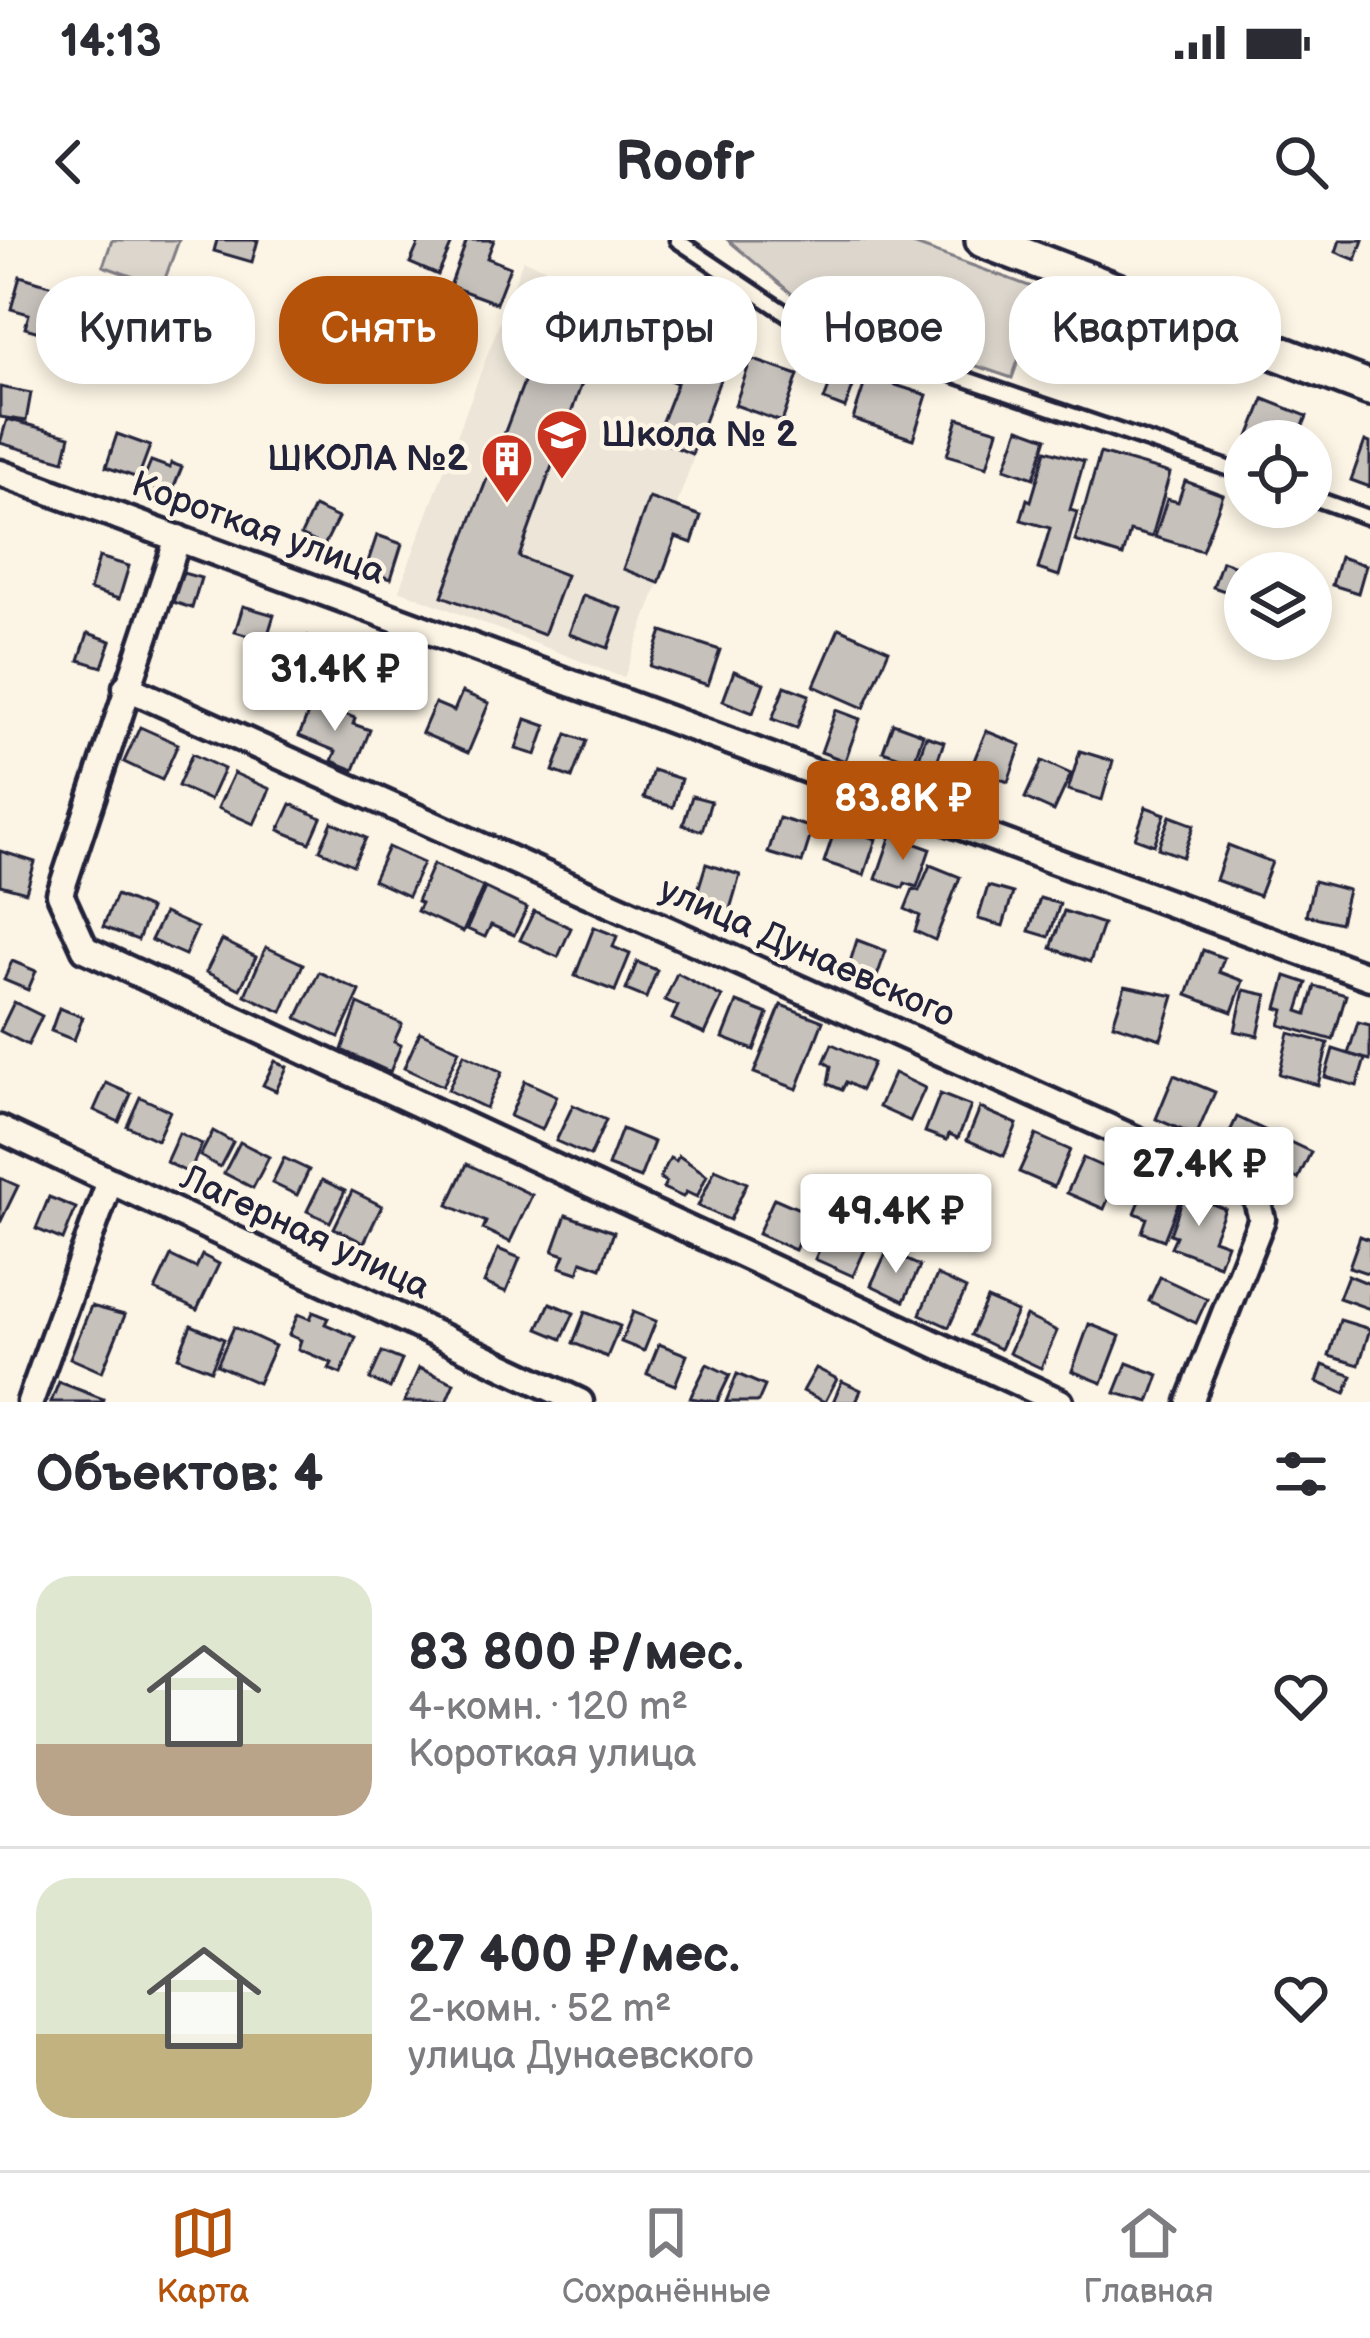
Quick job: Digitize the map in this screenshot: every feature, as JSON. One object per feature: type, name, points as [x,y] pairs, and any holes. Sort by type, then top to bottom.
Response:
[{"type":"main road","points":[[983,240],[1370,388]]},
{"type":"street","name":"Короткая улица","points":[[0,473],[1370,977]]},
{"type":"street","points":[[178,538],[60,894],[85,949],[1060,1402]]},
{"type":"street","name":"улица Дунаевского","points":[[126,687],[1255,1193],[1262,1219],[1190,1402]]},
{"type":"street","name":"Лагерная улица","points":[[0,1129],[580,1402]]},
{"type":"street","points":[[30,1402],[110,1180]]},
{"type":"lane","points":[[677,240],[800,322],[1224,467]]},
{"type":"lane","points":[[1332,504],[1370,518]]},
{"type":"shaded area","points":[[112,240],[179,240],[166,276],[131,276],[103,266]]},
{"type":"shaded area","points":[[728,240],[902,240],[1009,279],[1009,377],[985,369],[985,276],[781,276],[781,285]]},
{"type":"shaded area","name":"Школа № 2","points":[[523,260],[567,276],[517,276]]},
{"type":"shaded area","name":"Школа № 2","points":[[502,316],[502,384],[720,384],[676,507],[701,517],[692,543],[675,537],[624,678],[399,590]]},
{"type":"building","points":[[217,240],[258,240],[252,262],[214,251]]},
{"type":"building","points":[[420,240],[452,243],[438,275],[410,263]]},
{"type":"building","points":[[467,240],[494,240],[487,258],[510,267],[502,276],[496,303],[478,296],[478,276],[454,276]]},
{"type":"building","points":[[1340,240],[1363,240],[1356,260],[1336,252]]},
{"type":"building","points":[[20,276],[36,281],[36,331],[25,328],[29,314],[11,309]]},
{"type":"building","points":[[757,361],[781,369],[781,384],[795,384],[782,422],[735,405],[742,384],[757,384]]},
{"type":"building","name":"ШКОЛА №2","points":[[523,384],[582,384],[519,557],[566,575],[544,635],[442,596]]},
{"type":"building","name":"ШКОЛА №2","points":[[677,384],[718,384],[692,454],[655,439]]},
{"type":"building","points":[[830,384],[854,384],[845,408],[824,400]]},
{"type":"building","points":[[864,384],[892,384],[927,395],[913,439],[853,419]]},
{"type":"building","points":[[0,387],[31,393],[26,421],[0,417]]},
{"type":"building","points":[[1264,399],[1307,416],[1305,420],[1256,420]]},
{"type":"building","points":[[958,418],[998,430],[987,467],[947,455]]},
{"type":"building","points":[[7,419],[70,436],[64,461],[0,443]]},
{"type":"building","points":[[1019,428],[1047,438],[1034,478],[1005,468]]},
{"type":"building","points":[[117,434],[150,446],[138,478],[106,467]]},
{"type":"building","points":[[1365,441],[1370,443],[1370,487],[1351,480]]},
{"type":"building","points":[[1046,450],[1084,461],[1070,510],[1077,512],[1059,576],[1038,569],[1050,528],[1021,520]]},
{"type":"building","points":[[1100,453],[1170,473],[1152,537],[1130,531],[1123,556],[1075,541]]},
{"type":"building","points":[[151,461],[182,467],[171,494],[141,485]]},
{"type":"building","points":[[1185,481],[1223,495],[1202,551],[1155,537],[1167,499],[1178,502]]},
{"type":"building","points":[[649,498],[701,516],[692,543],[676,537],[659,583],[623,569]]},
{"type":"building","points":[[314,507],[338,518],[324,546],[301,535]]},
{"type":"building","points":[[377,535],[402,544],[391,579],[365,571]]},
{"type":"building","points":[[99,557],[129,566],[119,599],[90,590]]},
{"type":"building","points":[[1340,557],[1366,565],[1358,593],[1332,585]]},
{"type":"building","points":[[1222,561],[1224,562],[1224,591],[1213,587]]},
{"type":"building","points":[[183,573],[201,578],[192,608],[173,602]]},
{"type":"building","points":[[583,595],[622,609],[608,648],[569,634]]},
{"type":"building","points":[[243,606],[274,615],[266,641],[235,632]]},
{"type":"building","points":[[839,628],[889,650],[864,708],[814,686]]},
{"type":"building","points":[[662,631],[720,650],[708,685],[650,666]]},
{"type":"building","points":[[88,633],[111,641],[102,667],[79,660]]},
{"type":"building","points":[[308,636],[325,644],[314,668],[297,661]]},
{"type":"building","points":[[371,659],[401,672],[389,699],[360,686]]},
{"type":"building","points":[[734,671],[764,683],[753,713],[723,701]]},
{"type":"building","points":[[785,686],[809,695],[797,728],[772,719]]},
{"type":"building","points":[[462,692],[489,703],[468,753],[422,733],[435,703],[454,711]]},
{"type":"building","points":[[313,701],[355,718],[353,724],[370,730],[354,770],[332,761],[336,751],[299,736]]},
{"type":"building","points":[[836,710],[860,719],[845,761],[821,752]]},
{"type":"building","points":[[526,719],[546,726],[536,755],[516,749]]},
{"type":"building","points":[[893,723],[923,734],[914,762],[883,751]]},
{"type":"building","points":[[140,727],[178,744],[162,780],[124,762]]},
{"type":"building","points":[[986,731],[1021,745],[1008,782],[971,768]]},
{"type":"building","points":[[567,734],[586,741],[572,778],[553,771]]},
{"type":"building","points":[[926,736],[944,742],[935,767],[918,761]]},
{"type":"building","points":[[1080,751],[1113,761],[1102,800],[1068,790]]},
{"type":"building","points":[[192,754],[224,769],[210,800],[178,786]]},
{"type":"building","points":[[1042,761],[1071,774],[1054,811],[1025,798]]},
{"type":"building","points":[[653,770],[681,779],[673,807],[644,798]]},
{"type":"building","points":[[234,773],[270,789],[254,824],[218,808]]},
{"type":"building","points":[[692,796],[711,801],[702,831],[683,825]]},
{"type":"building","points":[[291,804],[321,818],[310,843],[279,830]]},
{"type":"building","points":[[1146,807],[1165,814],[1154,845],[1135,838]]},
{"type":"building","points":[[1170,816],[1194,825],[1183,857],[1158,848]]},
{"type":"building","points":[[779,818],[813,828],[802,863],[768,853]]},
{"type":"building","points":[[332,822],[366,838],[353,865],[320,850]]},
{"type":"building","points":[[836,826],[876,839],[864,875],[824,862]]},
{"type":"building","points":[[891,835],[930,849],[917,887],[905,883],[903,888],[876,879]]},
{"type":"building","points":[[1228,845],[1272,862],[1259,896],[1216,880]]},
{"type":"building","points":[[388,847],[423,863],[408,896],[373,880]]},
{"type":"building","points":[[0,851],[35,862],[26,892],[0,885]]},
{"type":"building","points":[[433,864],[483,887],[463,932],[417,911]]},
{"type":"building","points":[[706,864],[740,875],[728,916],[693,906]]},
{"type":"building","points":[[930,865],[960,877],[935,940],[915,931],[920,916],[905,909]]},
{"type":"building","points":[[1314,881],[1348,890],[1340,923],[1306,915]]},
{"type":"building","points":[[988,886],[1013,893],[1003,926],[978,919]]},
{"type":"building","points":[[485,888],[527,908],[514,935],[491,925],[485,937],[467,929]]},
{"type":"building","points":[[116,895],[150,909],[138,940],[103,927]]},
{"type":"building","points":[[1040,898],[1060,904],[1049,937],[1029,931]]},
{"type":"building","points":[[534,911],[571,928],[558,957],[520,940]]},
{"type":"building","points":[[1064,911],[1103,924],[1090,962],[1051,948]]},
{"type":"building","points":[[164,913],[197,928],[185,955],[151,940]]},
{"type":"building","points":[[594,927],[617,936],[613,947],[630,954],[615,991],[575,976]]},
{"type":"building","points":[[222,940],[256,957],[240,989],[206,972]]},
{"type":"building","points":[[857,940],[886,951],[874,985],[846,975]]},
{"type":"building","points":[[266,947],[303,964],[282,1012],[245,995]]},
{"type":"building","points":[[1203,950],[1224,958],[1219,972],[1243,981],[1232,1012],[1187,995]]},
{"type":"building","points":[[12,961],[36,971],[28,990],[4,980]]},
{"type":"building","points":[[637,962],[657,970],[646,998],[626,990]]},
{"type":"building","points":[[319,972],[360,991],[339,1037],[297,1018]]},
{"type":"building","points":[[677,973],[722,997],[705,1034],[672,1019],[678,1006],[665,1000]]},
{"type":"building","points":[[1286,976],[1307,983],[1298,1011],[1307,1014],[1315,986],[1346,995],[1333,1040],[1280,1025],[1284,1010],[1277,1008]]},
{"type":"building","points":[[1125,986],[1174,996],[1161,1039],[1113,1024]]},
{"type":"building","points":[[1244,990],[1267,995],[1258,1036],[1235,1031]]},
{"type":"building","points":[[14,1002],[42,1016],[28,1045],[0,1031]]},
{"type":"building","points":[[737,1002],[768,1014],[754,1050],[723,1038]]},
{"type":"building","points":[[358,1004],[402,1024],[394,1042],[401,1045],[390,1072],[342,1050]]},
{"type":"building","points":[[781,1005],[823,1021],[797,1089],[754,1073]]},
{"type":"building","points":[[59,1008],[83,1017],[74,1040],[51,1031]]},
{"type":"building","points":[[1358,1022],[1370,1025],[1370,1060],[1348,1054]]},
{"type":"building","points":[[420,1032],[459,1050],[443,1086],[404,1068]]},
{"type":"building","points":[[1289,1033],[1328,1043],[1318,1085],[1279,1074]]},
{"type":"building","points":[[832,1044],[873,1063],[861,1090],[846,1082],[842,1090],[828,1084],[831,1066],[824,1062]]},
{"type":"building","points":[[1333,1049],[1365,1059],[1357,1086],[1325,1077]]},
{"type":"building","points":[[464,1054],[502,1072],[486,1108],[448,1090]]},
{"type":"building","points":[[275,1061],[287,1067],[276,1091],[263,1085]]},
{"type":"building","points":[[894,1073],[925,1088],[910,1121],[879,1107]]},
{"type":"building","points":[[1174,1075],[1215,1092],[1196,1136],[1156,1119]]},
{"type":"building","points":[[525,1081],[557,1096],[542,1130],[510,1116]]},
{"type":"building","points":[[106,1083],[131,1094],[119,1122],[94,1110]]},
{"type":"building","points":[[940,1094],[971,1106],[958,1138],[949,1134],[947,1140],[925,1132]]},
{"type":"building","points":[[140,1097],[170,1111],[157,1140],[127,1126]]},
{"type":"building","points":[[573,1105],[606,1120],[590,1156],[556,1141]]},
{"type":"building","points":[[980,1108],[1017,1124],[1004,1156],[967,1140]]},
{"type":"building","points":[[1237,1117],[1311,1152],[1298,1179],[1258,1160],[1255,1167],[1240,1159],[1243,1153],[1224,1144]]},
{"type":"building","points":[[622,1129],[654,1142],[640,1178],[608,1166]]},
{"type":"building","points":[[213,1131],[233,1142],[220,1167],[200,1156]]},
{"type":"building","points":[[179,1133],[202,1144],[189,1173],[166,1162]]},
{"type":"building","points":[[1036,1135],[1070,1150],[1054,1187],[1019,1172]]},
{"type":"building","points":[[240,1142],[269,1157],[253,1188],[224,1173]]},
{"type":"building","points":[[679,1156],[707,1175],[697,1197],[663,1188],[666,1182],[660,1178],[670,1158],[676,1161]]},
{"type":"building","points":[[284,1158],[309,1170],[297,1195],[272,1183]]},
{"type":"building","points":[[1083,1158],[1119,1174],[1104,1209],[1067,1193]]},
{"type":"building","points":[[467,1164],[532,1195],[510,1242],[483,1229],[486,1222],[448,1205]]},
{"type":"building","points":[[715,1169],[747,1183],[730,1220],[698,1206]]},
{"type":"building","points":[[0,1178],[18,1186],[1,1221],[0,1220]]},
{"type":"building","points":[[322,1180],[345,1191],[330,1222],[307,1211]]},
{"type":"building","points":[[1146,1186],[1180,1199],[1164,1240],[1142,1232],[1147,1218],[1135,1213]]},
{"type":"building","points":[[352,1191],[382,1206],[364,1243],[334,1228]]},
{"type":"building","points":[[1185,1193],[1225,1209],[1213,1239],[1227,1244],[1219,1265],[1171,1247],[1176,1236],[1170,1234]]},
{"type":"building","points":[[49,1197],[76,1208],[63,1240],[36,1229]]},
{"type":"building","points":[[774,1198],[811,1214],[795,1250],[758,1234]]},
{"type":"building","points":[[566,1215],[614,1232],[601,1268],[582,1261],[578,1273],[560,1267],[565,1255],[553,1251]]},
{"type":"building","points":[[832,1221],[870,1239],[853,1276],[815,1259]]},
{"type":"building","points":[[1360,1236],[1370,1240],[1370,1274],[1349,1267]]},
{"type":"building","points":[[498,1249],[520,1258],[506,1292],[484,1283]]},
{"type":"building","points":[[887,1251],[920,1266],[904,1301],[871,1285]]},
{"type":"building","points":[[202,1255],[219,1264],[197,1310],[155,1290],[171,1256],[196,1268]]},
{"type":"building","points":[[937,1275],[966,1289],[949,1327],[920,1314]]},
{"type":"building","points":[[1348,1275],[1370,1284],[1370,1309],[1339,1298]]},
{"type":"building","points":[[1160,1277],[1207,1299],[1196,1323],[1149,1301]]},
{"type":"building","points":[[987,1299],[1017,1312],[1000,1349],[971,1335]]},
{"type":"building","points":[[550,1303],[574,1313],[562,1339],[538,1329]]},
{"type":"building","points":[[91,1306],[125,1315],[102,1372],[70,1358]]},
{"type":"building","points":[[313,1312],[328,1318],[325,1324],[356,1337],[341,1374],[329,1369],[332,1363],[298,1349],[301,1340],[289,1335],[298,1314],[310,1319]]},
{"type":"building","points":[[585,1312],[620,1326],[607,1357],[573,1343]]},
{"type":"building","points":[[633,1312],[656,1321],[644,1351],[621,1342]]},
{"type":"building","points":[[1026,1316],[1057,1331],[1041,1368],[1009,1353]]},
{"type":"building","points":[[1340,1320],[1370,1329],[1359,1365],[1329,1356]]},
{"type":"building","points":[[1089,1324],[1120,1336],[1102,1383],[1072,1371]]},
{"type":"building","points":[[191,1325],[224,1339],[211,1370],[178,1357]]},
{"type":"building","points":[[234,1327],[275,1346],[258,1383],[217,1365]]},
{"type":"building","points":[[659,1344],[687,1355],[675,1385],[647,1374]]},
{"type":"building","points":[[382,1352],[402,1360],[390,1388],[370,1379]]},
{"type":"building","points":[[1127,1363],[1159,1375],[1149,1402],[1115,1393]]},
{"type":"building","points":[[707,1364],[730,1375],[717,1402],[690,1398]]},
{"type":"building","points":[[1323,1365],[1352,1376],[1345,1394],[1317,1382]]},
{"type":"building","points":[[419,1368],[454,1383],[446,1402],[404,1402]]},
{"type":"building","points":[[816,1368],[837,1379],[825,1402],[803,1391]]},
{"type":"building","points":[[737,1374],[765,1386],[758,1402],[726,1402]]},
{"type":"building","points":[[842,1381],[861,1390],[856,1402],[833,1402]]},
{"type":"building","points":[[59,1382],[103,1399],[102,1402],[51,1402]]},
{"type":"place","name":"Школа № 2","points":[[562,481]]},
{"type":"place","name":"ШКОЛА №2","points":[[507,505]]}]
